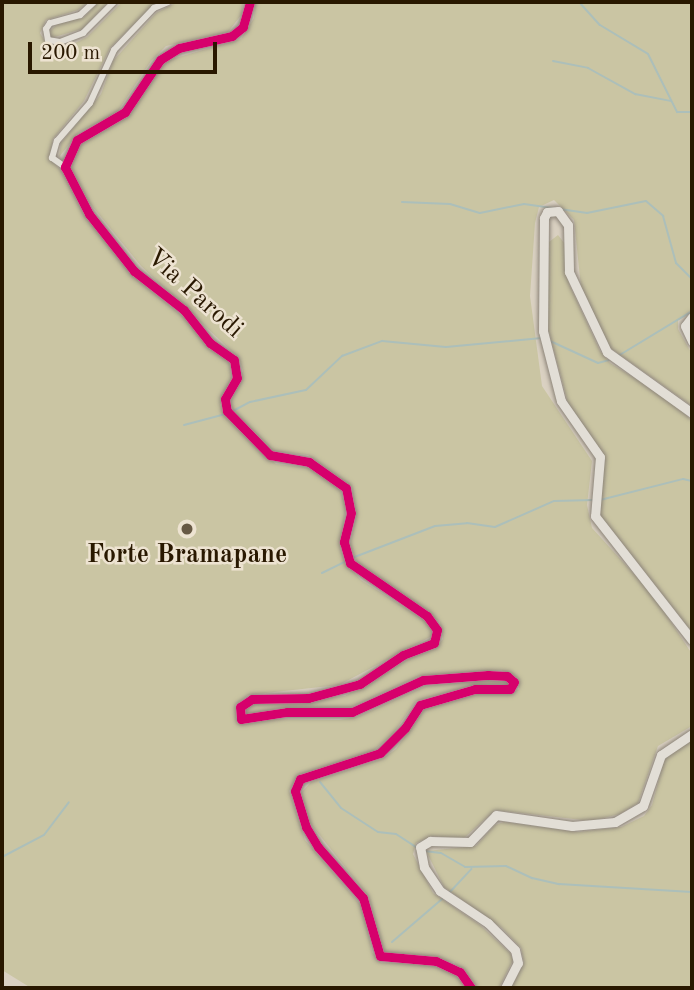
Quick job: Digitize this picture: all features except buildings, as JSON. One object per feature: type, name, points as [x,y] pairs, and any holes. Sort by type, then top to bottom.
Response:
[{"type":"street","points":[[94,2],[80,15],[54,20],[46,29],[48,40],[61,42],[83,33],[114,2]]},
{"type":"street","points":[[168,2],[154,8],[114,50],[89,103],[57,141],[52,158],[65,167],[77,140],[125,112],[160,60],[179,48],[235,34],[246,20],[250,2]]},
{"type":"street","name":"Via Parodi","points":[[65,167],[89,215],[134,271],[184,310],[209,343],[234,360],[237,378],[225,399],[227,411],[270,454],[286,461],[309,462],[346,488],[351,513],[344,542],[350,563],[427,616],[437,630],[434,643],[403,656],[360,684],[308,698],[252,699],[241,705],[241,719],[286,712],[352,712],[423,680],[488,675],[507,676],[514,682],[510,689],[475,689],[419,705],[394,743],[380,753],[300,779],[295,790],[306,827],[318,847],[363,898],[380,956],[436,961],[460,972],[471,988]]},
{"type":"street","points":[[692,413],[607,352],[569,272],[566,220],[558,211],[547,212],[544,218],[543,331],[561,401],[600,457],[594,502],[597,519],[655,587],[692,640]]},
{"type":"street","points":[[692,317],[685,326],[692,341]]},
{"type":"street","points":[[505,988],[518,963],[515,950],[488,923],[440,891],[424,867],[420,847],[430,841],[470,842],[496,815],[572,826],[615,822],[643,806],[661,755],[692,734]]},
{"type":"shaded area","points":[[2,2],[88,2],[78,10],[46,20],[40,33],[49,48],[67,47],[87,37],[122,2],[156,2],[110,48],[84,101],[53,139],[49,158],[64,174],[83,213],[133,276],[187,320],[208,348],[229,360],[231,378],[220,405],[225,416],[276,464],[311,468],[339,488],[346,506],[340,548],[345,563],[361,580],[424,620],[432,629],[432,636],[339,685],[248,695],[235,705],[237,723],[275,719],[339,720],[357,717],[426,686],[487,680],[508,683],[471,686],[416,701],[392,735],[368,755],[298,775],[289,791],[305,840],[363,908],[372,952],[381,963],[430,963],[451,970],[467,988],[31,988],[2,970]]},
{"type":"shaded area","points":[[99,2],[108,2],[82,29],[51,38],[50,31],[59,22],[83,18]]},
{"type":"shaded area","points":[[177,2],[243,2],[242,14],[228,32],[166,46],[151,61],[116,114],[79,132],[59,157],[61,143],[101,94],[113,61],[156,13]]},
{"type":"shaded area","points":[[255,2],[692,2],[692,310],[678,320],[678,329],[692,354],[692,406],[609,347],[581,287],[574,220],[554,200],[539,207],[535,223],[530,296],[542,386],[592,461],[587,505],[592,528],[654,596],[692,654],[692,726],[658,746],[638,803],[620,814],[591,821],[495,810],[463,839],[432,836],[416,843],[413,854],[433,893],[480,925],[510,953],[513,960],[499,988],[475,988],[454,962],[387,954],[382,949],[369,897],[310,823],[301,793],[311,782],[382,759],[396,749],[425,708],[477,694],[512,693],[519,689],[518,678],[501,670],[419,676],[351,707],[279,708],[246,716],[244,709],[250,704],[345,696],[412,657],[435,649],[443,639],[440,622],[360,568],[350,546],[356,516],[352,487],[308,455],[273,451],[234,411],[230,403],[243,371],[239,358],[141,266],[88,201],[71,170],[70,162],[81,144],[128,117],[165,61],[241,39],[254,18]]},
{"type":"shaded area","points":[[558,235],[565,244],[569,284],[600,351],[610,363],[672,401],[692,421],[692,632],[600,515],[603,454],[568,403],[546,321],[549,242]]},
{"type":"shaded area","points":[[692,741],[692,988],[511,988],[524,963],[521,948],[502,928],[444,887],[426,851],[476,846],[495,825],[504,822],[578,832],[621,827],[644,816],[652,805],[665,757]]},
{"type":"waterway","points":[[579,2],[600,25],[648,54],[677,112],[692,112]]},
{"type":"waterway","points":[[553,61],[588,68],[635,94],[670,101]]},
{"type":"waterway","points":[[402,202],[450,204],[480,213],[524,204],[587,213],[646,201],[663,216],[676,263],[692,279]]},
{"type":"waterway","points":[[618,356],[692,311]]},
{"type":"waterway","points":[[231,412],[250,402],[306,390],[342,356],[382,341],[446,347],[542,338]]},
{"type":"waterway","points":[[548,340],[598,363],[609,360]]},
{"type":"waterway","points":[[184,425],[226,414]]},
{"type":"waterway","points":[[600,500],[683,479],[692,481]]},
{"type":"waterway","points":[[352,558],[435,526],[467,523],[495,527],[554,501],[594,500]]},
{"type":"waterway","points":[[322,573],[347,561]]},
{"type":"waterway","points":[[320,782],[341,808],[378,832],[396,834],[416,847]]},
{"type":"waterway","points":[[2,857],[44,835],[69,802]]},
{"type":"waterway","points":[[424,851],[441,853],[465,867],[506,866],[532,878],[559,884],[692,892]]},
{"type":"waterway","points":[[449,893],[471,869]]},
{"type":"waterway","points":[[392,942],[442,899]]},
{"type":"cycle path","points":[[250,2],[243,27],[232,36],[179,48],[160,60],[125,112],[77,140],[65,167],[89,214],[134,271],[184,310],[210,343],[234,360],[237,378],[225,399],[227,411],[270,455],[309,462],[346,488],[351,513],[344,542],[350,563],[427,616],[437,630],[434,643],[403,655],[360,684],[308,698],[252,699],[240,707],[241,719],[287,712],[352,712],[423,680],[488,675],[507,676],[514,682],[510,689],[475,689],[420,705],[405,728],[380,753],[300,779],[295,791],[306,827],[318,847],[363,898],[380,956],[436,961],[460,972],[471,988]]},
{"type":"place","name":"Forte Bramapane","points":[[187,529]]}]
